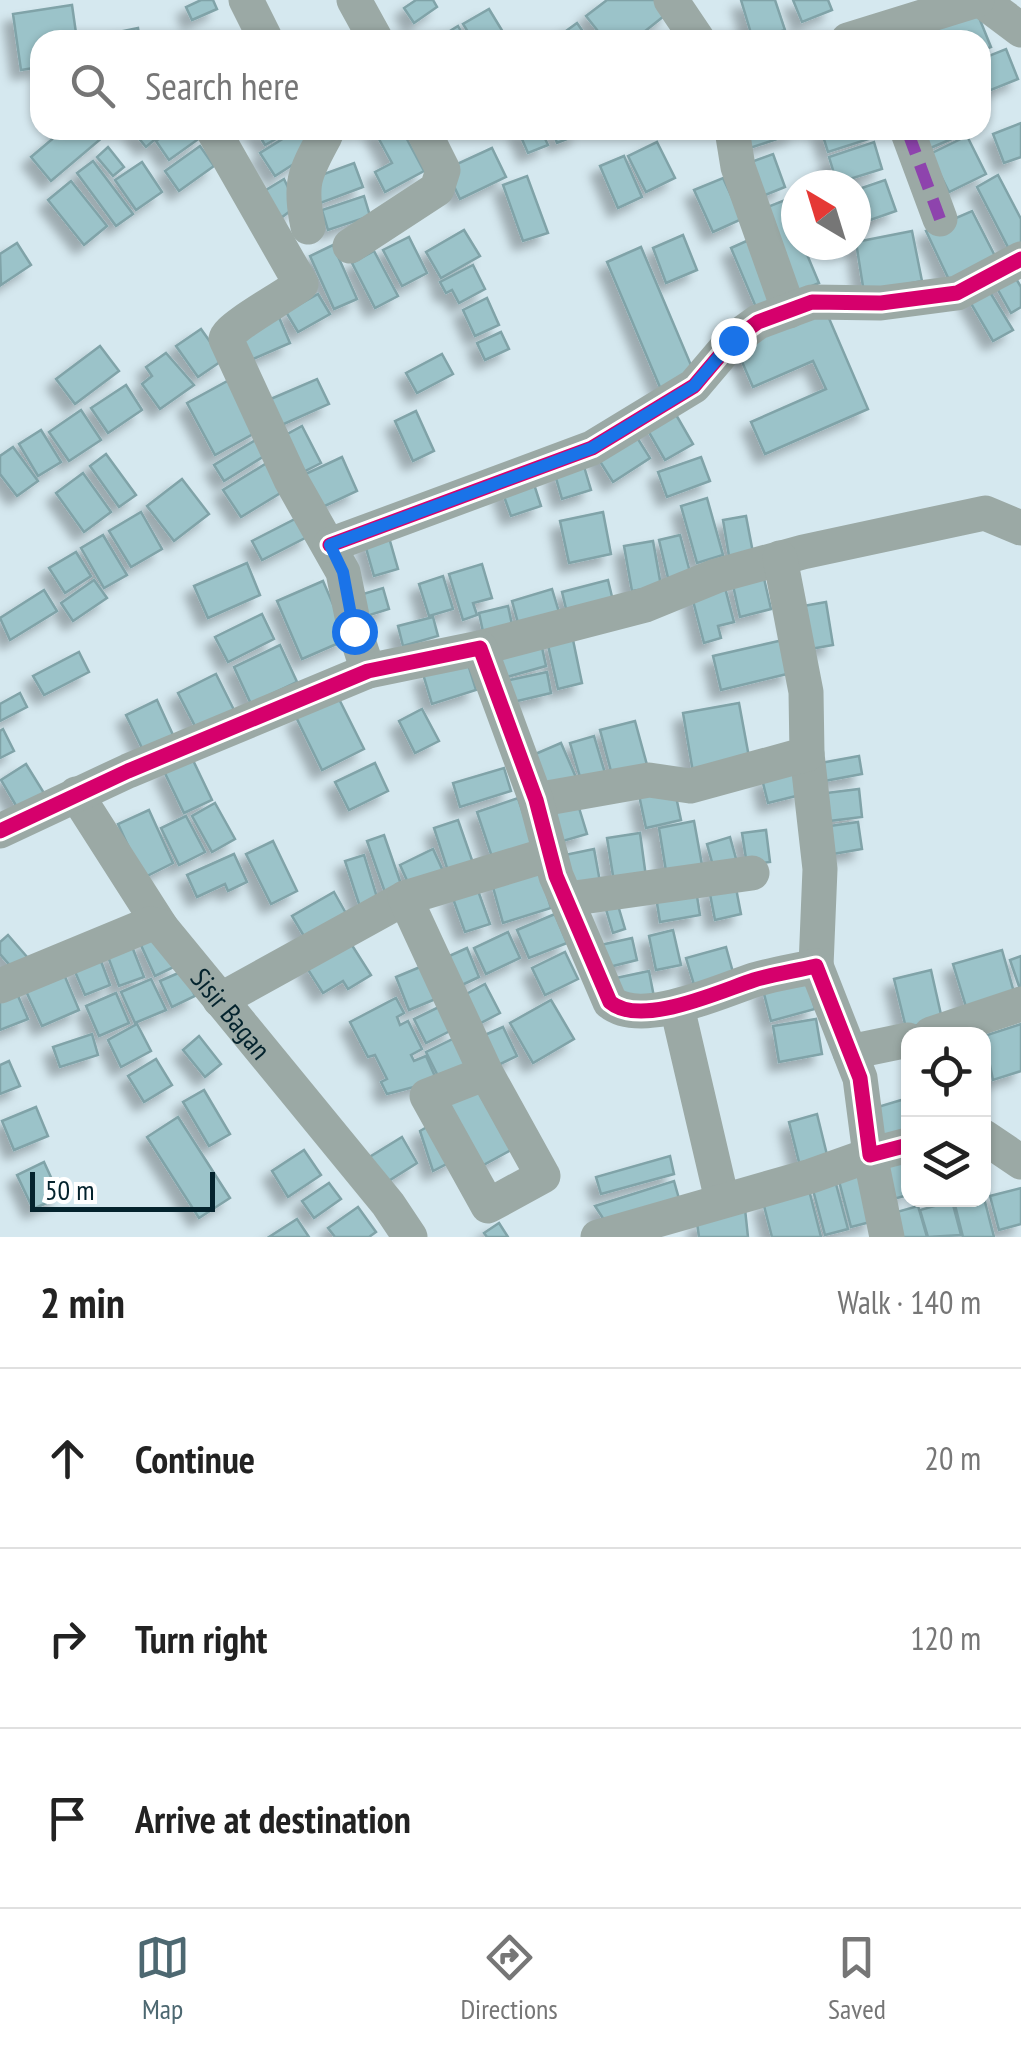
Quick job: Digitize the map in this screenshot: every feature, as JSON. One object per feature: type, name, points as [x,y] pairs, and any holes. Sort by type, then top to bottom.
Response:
[{"type":"street","points":[[246,0],[261,30]]},
{"type":"street","points":[[354,0],[370,30]]},
{"type":"street","points":[[670,0],[691,30]]},
{"type":"street","points":[[888,30],[979,0],[1021,30]]},
{"type":"street","points":[[220,140],[300,284],[268,310],[236,324],[226,339],[291,480],[343,572],[354,631],[368,671]]},
{"type":"street","points":[[308,227],[301,191],[304,175],[324,140]]},
{"type":"street","points":[[350,246],[436,190],[443,170],[427,140]]},
{"type":"street","points":[[734,140],[738,168],[789,310]]},
{"type":"street","points":[[911,140],[940,219]]},
{"type":"street","points":[[330,545],[592,448],[694,386],[733,340],[758,322],[812,302],[880,303],[958,293],[1021,259]]},
{"type":"street","points":[[0,831],[76,794],[368,671],[480,648],[645,605],[716,576],[780,558],[984,514],[1021,528]]},
{"type":"street","points":[[780,558],[806,692],[807,754],[820,868],[816,966],[860,1078],[887,1237]]},
{"type":"street","points":[[480,648],[536,800],[550,854],[610,1002],[629,1010],[677,1007],[758,979],[816,966]]},
{"type":"street","points":[[536,800],[649,780],[690,786],[807,754]]},
{"type":"street","name":"Sisir Bagan","points":[[76,794],[162,927],[388,1204],[410,1237]]},
{"type":"street","points":[[220,1000],[405,898],[550,854]]},
{"type":"street","points":[[568,898],[752,874]]},
{"type":"street","points":[[405,898],[486,1073]]},
{"type":"street","points":[[0,986],[150,924],[162,927]]},
{"type":"street","points":[[952,1027],[1021,1004]]},
{"type":"street","points":[[677,1007],[722,1200]]},
{"type":"street","points":[[850,1052],[901,1041]]},
{"type":"street","points":[[991,1142],[1021,1162]]},
{"type":"street","points":[[598,1237],[901,1147]]},
{"type":"building","points":[[201,0],[213,0],[217,9],[192,20],[186,7]]},
{"type":"building","points":[[416,0],[433,0],[437,7],[414,23],[404,8]]},
{"type":"building","points":[[607,0],[660,0],[669,12],[646,30],[597,30],[586,16]]},
{"type":"building","points":[[741,0],[775,0],[785,30],[750,30]]},
{"type":"building","points":[[793,0],[828,0],[832,10],[802,22]]},
{"type":"building","points":[[72,5],[76,30],[30,30],[30,69],[21,70],[13,14]]},
{"type":"building","points":[[489,9],[502,30],[467,30],[463,24]]},
{"type":"building","points":[[976,10],[984,30],[938,30],[936,26]]},
{"type":"building","points":[[1006,49],[1018,79],[991,90],[991,55]]},
{"type":"building","points":[[1021,123],[1021,157],[1004,163],[993,134]]},
{"type":"building","points":[[51,140],[99,140],[51,181],[31,157]]},
{"type":"building","points":[[157,140],[197,140],[169,160]]},
{"type":"building","points":[[281,140],[305,140],[314,151],[275,176],[260,153]]},
{"type":"building","points":[[379,140],[407,140],[424,171],[385,192],[375,172],[392,163]]},
{"type":"building","points":[[522,140],[546,140],[548,145],[528,153]]},
{"type":"building","points":[[747,140],[774,140],[750,148]]},
{"type":"building","points":[[824,140],[866,140],[828,152]]},
{"type":"building","points":[[924,140],[949,140],[928,149]]},
{"type":"building","points":[[959,140],[969,140],[986,174],[949,192],[930,154]]},
{"type":"building","points":[[657,142],[675,178],[646,192],[628,156]]},
{"type":"building","points":[[874,142],[882,169],[871,172],[833,170],[829,157]]},
{"type":"building","points":[[200,146],[214,166],[179,191],[165,171]]},
{"type":"building","points":[[108,147],[124,167],[113,176],[97,157]]},
{"type":"building","points":[[492,148],[506,177],[460,199],[446,169]]},
{"type":"building","points":[[773,154],[781,189],[753,200],[740,166]]},
{"type":"building","points":[[624,156],[642,197],[618,208],[600,166]]},
{"type":"building","points":[[93,161],[133,214],[116,226],[77,173]]},
{"type":"building","points":[[142,162],[162,192],[136,210],[115,180]]},
{"type":"building","points":[[354,163],[363,187],[315,205],[305,181]]},
{"type":"building","points":[[998,175],[1021,219],[1021,248],[1011,253],[977,187]]},
{"type":"building","points":[[527,176],[548,233],[523,241],[503,185]]},
{"type":"building","points":[[723,178],[742,219],[713,232],[694,190]]},
{"type":"building","points":[[284,179],[297,206],[278,220],[256,196]]},
{"type":"building","points":[[885,180],[896,211],[871,220],[871,185]]},
{"type":"building","points":[[71,181],[107,226],[84,245],[48,200]]},
{"type":"building","points":[[364,196],[370,216],[328,230],[322,210]]},
{"type":"building","points":[[781,202],[781,260],[809,260],[819,283],[793,294],[760,210]]},
{"type":"building","points":[[972,211],[997,260],[951,284],[926,231]]},
{"type":"building","points":[[464,230],[480,256],[441,278],[426,252]]},
{"type":"building","points":[[912,231],[922,281],[864,293],[859,260],[871,260],[871,239]]},
{"type":"building","points":[[683,235],[697,270],[666,283],[653,248]]},
{"type":"building","points":[[409,237],[427,273],[402,286],[383,250]]},
{"type":"building","points":[[751,239],[778,304],[758,312],[731,248]]},
{"type":"building","points":[[17,243],[31,265],[1,285],[0,254]]},
{"type":"building","points":[[333,245],[357,299],[334,309],[310,256]]},
{"type":"building","points":[[641,247],[696,377],[662,392],[607,262]]},
{"type":"building","points":[[374,251],[398,296],[375,308],[352,263]]},
{"type":"building","points":[[473,265],[485,289],[459,303],[452,290],[446,293],[440,282]]},
{"type":"building","points":[[1011,270],[1021,287],[1021,307],[1011,313],[993,281]]},
{"type":"building","points":[[985,284],[1013,330],[993,341],[966,295]]},
{"type":"building","points":[[318,294],[330,314],[298,332],[286,312]]},
{"type":"building","points":[[487,298],[499,325],[475,336],[463,310]]},
{"type":"building","points":[[825,309],[868,409],[765,454],[751,422],[826,389],[813,361],[753,387],[736,348]]},
{"type":"building","points":[[278,315],[290,343],[244,363],[231,335]]},
{"type":"building","points":[[201,329],[223,360],[198,377],[176,346]]},
{"type":"building","points":[[501,332],[509,349],[485,360],[477,343]]},
{"type":"building","points":[[100,346],[119,371],[75,404],[56,379]]},
{"type":"building","points":[[166,353],[194,385],[160,409],[142,384],[152,376],[146,367]]},
{"type":"building","points":[[442,354],[453,374],[417,393],[406,373]]},
{"type":"building","points":[[233,378],[262,429],[215,455],[187,403]]},
{"type":"building","points":[[317,379],[329,404],[277,427],[266,401]]},
{"type":"building","points":[[126,385],[142,410],[108,433],[91,408]]},
{"type":"building","points":[[671,406],[693,444],[665,460],[643,422]]},
{"type":"building","points":[[81,410],[101,440],[69,461],[49,432]]},
{"type":"building","points":[[416,411],[434,451],[413,461],[395,421]]},
{"type":"building","points":[[302,426],[321,463],[299,474],[280,438]]},
{"type":"building","points":[[631,428],[650,458],[613,482],[594,452]]},
{"type":"building","points":[[41,430],[61,462],[38,476],[19,444]]},
{"type":"building","points":[[259,438],[269,453],[224,481],[214,465]]},
{"type":"building","points":[[13,447],[38,481],[17,496],[0,474],[0,456]]},
{"type":"building","points":[[106,454],[136,495],[119,507],[90,466]]},
{"type":"building","points":[[342,457],[357,491],[314,511],[299,477]]},
{"type":"building","points":[[701,457],[710,481],[667,497],[658,472]]},
{"type":"building","points":[[270,461],[287,489],[241,517],[223,490]]},
{"type":"building","points":[[583,463],[591,490],[562,499],[554,471]]},
{"type":"building","points":[[83,473],[111,512],[84,532],[56,493]]},
{"type":"building","points":[[532,478],[541,506],[511,516],[501,488]]},
{"type":"building","points":[[182,479],[209,514],[174,541],[147,506]]},
{"type":"building","points":[[707,498],[723,555],[697,563],[681,506]]},
{"type":"building","points":[[141,512],[162,549],[131,567],[109,531]]},
{"type":"building","points":[[603,512],[611,554],[569,563],[560,521]]},
{"type":"building","points":[[746,516],[754,558],[730,562],[723,520]]},
{"type":"building","points":[[299,517],[309,536],[262,560],[252,541]]},
{"type":"building","points":[[388,534],[398,569],[374,576],[364,541]]},
{"type":"building","points":[[103,535],[127,575],[104,588],[81,548]]},
{"type":"building","points":[[680,535],[691,576],[669,582],[659,540]]},
{"type":"building","points":[[653,541],[661,586],[632,591],[624,546]]},
{"type":"building","points":[[76,552],[91,576],[65,593],[49,568]]},
{"type":"building","points":[[247,563],[260,595],[208,618],[194,586]]},
{"type":"building","points":[[482,564],[492,598],[473,603],[477,615],[463,620],[449,574]]},
{"type":"building","points":[[763,574],[771,609],[740,617],[732,581]]},
{"type":"building","points":[[443,576],[453,609],[429,616],[419,584]]},
{"type":"building","points":[[94,580],[107,598],[73,621],[61,603]]},
{"type":"building","points":[[608,580],[614,605],[568,617],[562,592]]},
{"type":"building","points":[[323,581],[348,639],[302,659],[277,601]]},
{"type":"building","points":[[724,584],[734,622],[718,626],[721,638],[704,643],[691,593]]},
{"type":"building","points":[[383,588],[389,609],[360,618],[353,597]]},
{"type":"building","points":[[552,589],[561,619],[520,630],[512,601]]},
{"type":"building","points":[[44,590],[57,611],[10,640],[0,618]]},
{"type":"building","points":[[826,602],[833,645],[799,651],[792,608]]},
{"type":"building","points":[[508,606],[514,634],[485,641],[479,613]]},
{"type":"building","points":[[262,614],[274,639],[228,662],[215,637]]},
{"type":"building","points":[[433,617],[438,636],[403,646],[398,626]]},
{"type":"building","points":[[572,635],[582,683],[558,689],[547,641]]},
{"type":"building","points":[[783,640],[791,673],[721,690],[713,656]]},
{"type":"building","points":[[541,643],[546,666],[496,680],[490,657]]},
{"type":"building","points":[[280,645],[297,682],[251,704],[234,667]]},
{"type":"building","points":[[79,652],[89,672],[44,695],[33,676]]},
{"type":"building","points":[[467,661],[476,690],[432,704],[423,674]]},
{"type":"building","points":[[547,672],[551,693],[509,703],[505,681]]},
{"type":"building","points":[[216,674],[234,710],[196,728],[178,693]]},
{"type":"building","points":[[20,693],[27,707],[0,721],[0,704]]},
{"type":"building","points":[[338,697],[364,749],[322,770],[296,717]]},
{"type":"building","points":[[157,700],[173,735],[143,750],[126,715]]},
{"type":"building","points":[[739,703],[751,768],[694,778],[683,713]]},
{"type":"building","points":[[422,709],[439,741],[415,753],[399,721]]},
{"type":"building","points":[[635,721],[647,765],[612,775],[600,730]]},
{"type":"building","points":[[3,729],[14,751],[0,758],[0,731]]},
{"type":"building","points":[[594,736],[607,780],[583,787],[570,743]]},
{"type":"building","points":[[561,743],[578,782],[543,797],[526,758]]},
{"type":"building","points":[[191,756],[212,800],[184,813],[163,769]]},
{"type":"building","points":[[859,756],[862,774],[819,782],[815,764]]},
{"type":"building","points":[[375,763],[388,791],[349,810],[335,782]]},
{"type":"building","points":[[26,764],[44,793],[18,809],[1,780]]},
{"type":"building","points":[[504,768],[511,791],[460,807],[453,783]]},
{"type":"building","points":[[797,769],[804,794],[768,803],[762,779]]},
{"type":"building","points":[[674,787],[681,820],[646,828],[639,795]]},
{"type":"building","points":[[859,789],[862,817],[821,822],[818,794]]},
{"type":"building","points":[[518,798],[535,849],[494,863],[477,812]]},
{"type":"building","points":[[576,798],[587,834],[556,843],[545,806]]},
{"type":"building","points":[[215,803],[235,839],[212,852],[192,816]]},
{"type":"building","points":[[149,810],[173,863],[143,878],[118,824]]},
{"type":"building","points":[[186,816],[205,852],[179,865],[161,828]]},
{"type":"building","points":[[458,820],[473,863],[448,871],[434,828]]},
{"type":"building","points":[[694,821],[702,865],[666,871],[659,828]]},
{"type":"building","points":[[858,822],[862,849],[827,855],[823,827]]},
{"type":"building","points":[[766,830],[770,862],[747,865],[742,833]]},
{"type":"building","points":[[640,833],[646,877],[614,882],[607,838]]},
{"type":"building","points":[[384,835],[404,893],[387,898],[367,841]]},
{"type":"building","points":[[730,837],[738,866],[715,873],[707,844]]},
{"type":"building","points":[[273,841],[297,891],[271,904],[246,854]]},
{"type":"building","points":[[433,849],[443,871],[410,887],[400,865]]},
{"type":"building","points":[[594,849],[600,882],[566,888],[560,856]]},
{"type":"building","points":[[234,854],[247,882],[228,891],[225,884],[197,897],[187,875]]},
{"type":"building","points":[[364,855],[379,904],[361,910],[345,861]]},
{"type":"building","points":[[538,866],[551,908],[503,923],[491,880]]},
{"type":"building","points":[[735,883],[741,914],[715,920],[709,889]]},
{"type":"building","points":[[476,885],[490,924],[465,932],[451,893]]},
{"type":"building","points":[[696,890],[700,915],[660,922],[656,897]]},
{"type":"building","points":[[334,892],[352,924],[311,948],[292,916]]},
{"type":"building","points":[[617,902],[625,929],[613,933],[605,906]]},
{"type":"building","points":[[555,914],[567,943],[529,958],[517,930]]},
{"type":"building","points":[[673,930],[681,965],[656,970],[649,936]]},
{"type":"building","points":[[508,932],[520,958],[486,974],[474,948]]},
{"type":"building","points":[[161,933],[176,966],[155,976],[140,943]]},
{"type":"building","points":[[8,935],[35,966],[21,978],[0,954],[0,942]]},
{"type":"building","points":[[632,938],[637,960],[601,969],[596,946]]},
{"type":"building","points":[[348,939],[371,975],[348,989],[343,981],[323,993],[305,965]]},
{"type":"building","points":[[131,944],[144,977],[119,986],[107,954]]},
{"type":"building","points":[[726,947],[734,976],[695,988],[686,958]]},
{"type":"building","points":[[467,948],[479,977],[449,991],[436,962]]},
{"type":"building","points":[[1002,950],[1015,996],[967,1010],[953,964]]},
{"type":"building","points":[[565,952],[578,979],[545,995],[532,968]]},
{"type":"building","points":[[99,956],[110,985],[85,995],[73,967]]},
{"type":"building","points":[[1021,956],[1021,992],[1010,960]]},
{"type":"building","points":[[425,965],[438,998],[409,1010],[396,977]]},
{"type":"building","points":[[931,970],[942,1019],[906,1027],[894,979]]},
{"type":"building","points":[[183,971],[195,996],[172,1007],[160,981]]},
{"type":"building","points":[[649,971],[654,997],[621,1004],[616,978]]},
{"type":"building","points":[[63,972],[79,1010],[42,1026],[25,989]]},
{"type":"building","points":[[805,974],[815,1009],[771,1021],[762,986]]},
{"type":"building","points":[[151,979],[166,1010],[135,1023],[121,992]]},
{"type":"building","points":[[485,984],[500,1013],[471,1028],[457,999]]},
{"type":"building","points":[[15,989],[28,1019],[0,1030],[0,995]]},
{"type":"building","points":[[116,993],[129,1023],[99,1036],[86,1006]]},
{"type":"building","points":[[396,998],[404,1013],[397,1017],[400,1025],[408,1021],[422,1049],[411,1055],[414,1061],[426,1056],[437,1081],[387,1094],[381,1082],[387,1079],[375,1055],[368,1057],[350,1022]]},
{"type":"building","points":[[551,1000],[574,1039],[533,1063],[510,1023]]},
{"type":"building","points":[[443,1005],[454,1029],[426,1043],[414,1019]]},
{"type":"building","points":[[816,1019],[822,1054],[779,1062],[773,1026]]},
{"type":"building","points":[[137,1024],[151,1051],[121,1067],[108,1040]]},
{"type":"building","points":[[1021,1024],[1021,1071],[993,1080],[991,1034]]},
{"type":"building","points":[[503,1027],[517,1056],[492,1068],[478,1038]]},
{"type":"building","points":[[92,1034],[98,1055],[60,1067],[53,1047]]},
{"type":"building","points":[[199,1036],[221,1064],[205,1077],[183,1050]]},
{"type":"building","points":[[459,1036],[473,1064],[440,1080],[426,1052]]},
{"type":"building","points":[[156,1059],[172,1085],[144,1102],[128,1076]]},
{"type":"building","points":[[9,1061],[20,1086],[0,1094],[0,1065]]},
{"type":"building","points":[[473,1082],[511,1150],[476,1169],[443,1109]]},
{"type":"building","points":[[204,1090],[230,1134],[209,1146],[183,1102]]},
{"type":"building","points":[[901,1100],[901,1136],[881,1143],[871,1109]]},
{"type":"building","points":[[36,1107],[48,1136],[14,1150],[2,1121]]},
{"type":"building","points":[[817,1114],[829,1163],[801,1170],[789,1122]]},
{"type":"building","points":[[178,1117],[230,1198],[199,1218],[147,1137]]},
{"type":"building","points":[[432,1124],[460,1157],[433,1171],[420,1131]]},
{"type":"building","points":[[402,1137],[417,1163],[379,1187],[363,1161]]},
{"type":"building","points":[[304,1150],[321,1175],[288,1197],[272,1171]]},
{"type":"building","points":[[670,1156],[674,1174],[601,1194],[596,1177]]},
{"type":"building","points":[[901,1157],[901,1197],[886,1201],[876,1163]]},
{"type":"building","points":[[44,1162],[60,1197],[33,1209],[17,1175]]},
{"type":"building","points":[[862,1175],[874,1221],[851,1227],[839,1181]]},
{"type":"building","points":[[674,1181],[681,1206],[608,1226],[595,1206]]},
{"type":"building","points":[[329,1183],[341,1199],[314,1218],[302,1201]]},
{"type":"building","points":[[836,1184],[848,1229],[825,1235],[813,1190]]},
{"type":"building","points":[[1021,1188],[1021,1224],[999,1230],[991,1196]]},
{"type":"building","points":[[809,1190],[821,1237],[772,1237],[763,1202]]},
{"type":"building","points":[[358,1207],[376,1232],[369,1237],[335,1237],[328,1228]]},
{"type":"building","points":[[918,1207],[927,1237],[892,1237],[886,1215]]},
{"type":"building","points":[[954,1207],[961,1235],[928,1237],[920,1210]]},
{"type":"building","points":[[956,1207],[986,1207],[994,1237],[963,1237]]},
{"type":"building","points":[[745,1209],[748,1237],[699,1237],[697,1223]]},
{"type":"building","points":[[297,1219],[309,1237],[269,1237]]},
{"type":"building","points":[[499,1223],[508,1237],[487,1237],[484,1233]]},
{"type":"marked path","points":[[911,140],[940,219]]},
{"type":"cycle path","points":[[330,545],[592,448],[694,386],[733,340],[758,322],[812,302],[881,303],[957,293],[1021,259]]},
{"type":"cycle path","points":[[0,831],[128,771],[368,671],[480,648],[536,800],[556,876],[610,1002],[624,1009],[660,1009],[816,966],[860,1078],[870,1155],[901,1147]]},
{"type":"route","points":[[354,631],[343,572],[330,545],[592,448],[694,386],[733,340]]}]
